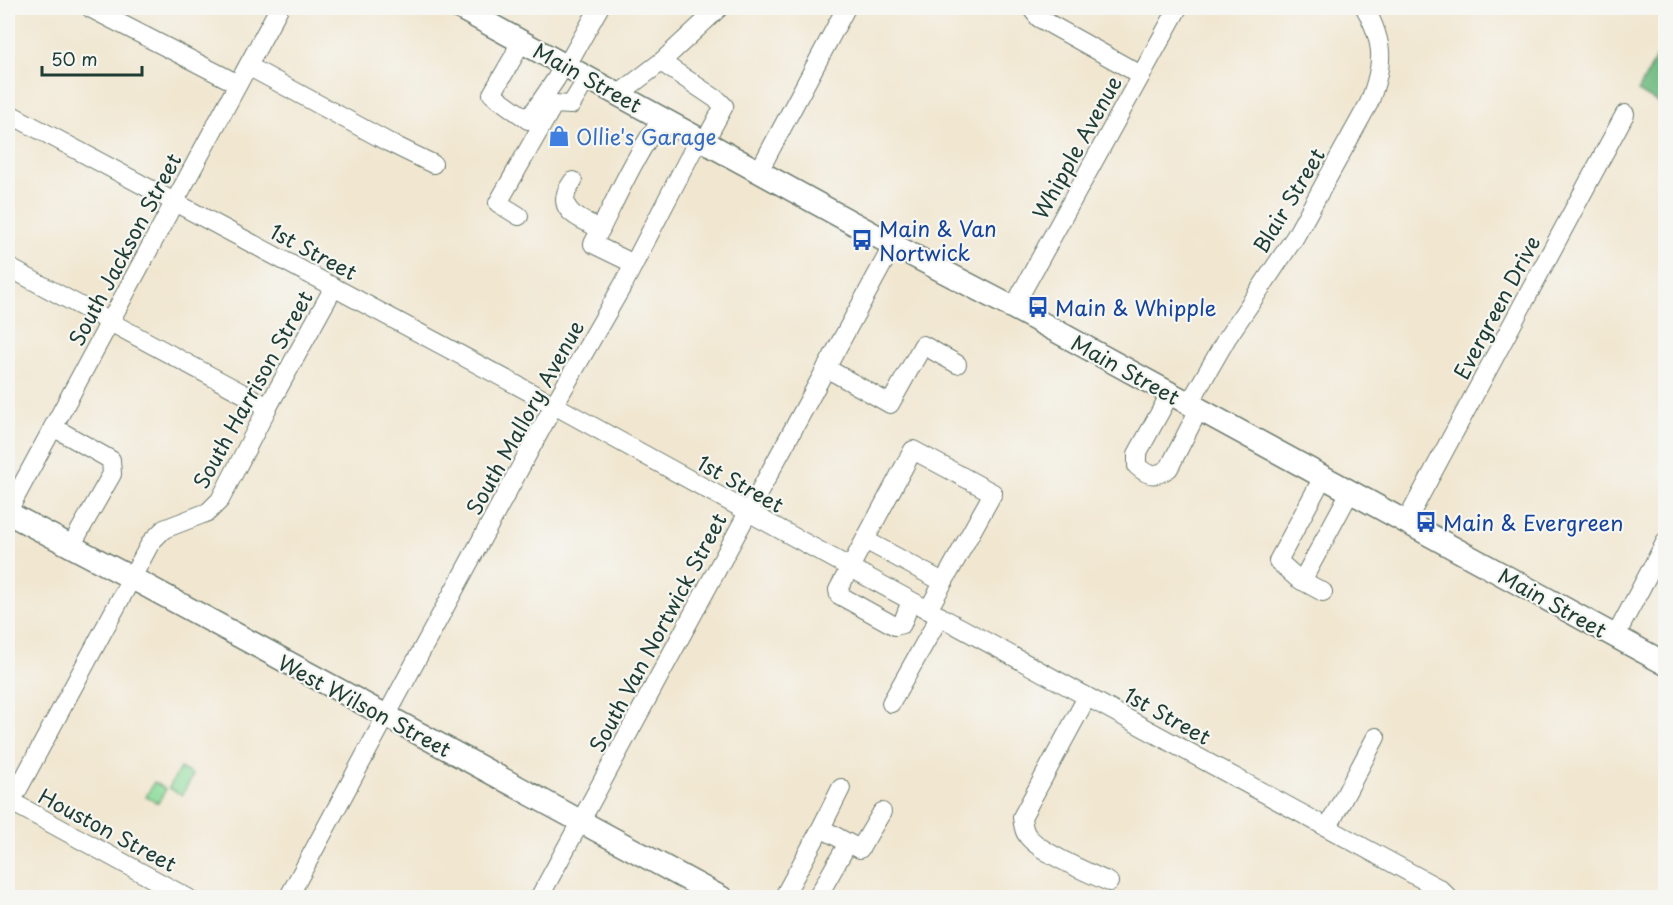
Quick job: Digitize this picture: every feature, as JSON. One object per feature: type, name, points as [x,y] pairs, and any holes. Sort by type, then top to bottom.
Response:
[{"type":"main road","name":"Main Street","points":[[460,8],[1665,664]]},
{"type":"main road","name":"West Wilson Street","points":[[8,512],[722,897]]},
{"type":"street","points":[[90,8],[238,84]]},
{"type":"street","name":"South Jackson Street","points":[[8,512],[279,8]]},
{"type":"street","points":[[520,40],[514,56],[492,94],[528,120],[599,8]]},
{"type":"street","points":[[619,94],[661,62],[719,8]]},
{"type":"street","points":[[759,171],[846,8]]},
{"type":"street","points":[[1031,8],[1039,18],[1141,75]]},
{"type":"street","name":"Whipple Avenue","points":[[1013,308],[1178,8]]},
{"type":"street","name":"Blair Street","points":[[1186,402],[1295,237],[1369,103],[1377,82],[1380,43],[1376,27],[1365,8]]},
{"type":"street","name":"South Mallory Avenue","points":[[288,897],[554,405],[702,140],[724,106],[720,101],[661,62]]},
{"type":"street","points":[[248,66],[433,164]]},
{"type":"street","points":[[519,216],[498,203],[554,104],[571,105],[588,77]]},
{"type":"street","name":"1st Street","points":[[8,113],[554,405],[1328,827],[1440,889],[1449,897]]},
{"type":"street","name":"Evergreen Drive","points":[[1406,522],[1625,114]]},
{"type":"street","points":[[633,264],[593,244],[641,151],[663,118]]},
{"type":"street","points":[[573,181],[565,195],[567,207],[573,215],[601,229]]},
{"type":"street","name":"South Van Nortwick Street","points":[[539,897],[893,245]]},
{"type":"street","points":[[8,267],[268,407]]},
{"type":"street","name":"South Harrison Street","points":[[9,804],[152,542],[164,529],[208,512],[220,500],[334,287]]},
{"type":"street","points":[[826,368],[890,404],[923,345],[957,364]]},
{"type":"street","points":[[53,427],[111,460],[112,474],[71,546]]},
{"type":"street","points":[[891,702],[934,613],[944,582],[993,493],[914,450],[838,590],[839,595],[895,626],[902,624],[911,601]]},
{"type":"street","points":[[1323,477],[1278,561],[1302,581],[1323,592]]},
{"type":"street","points":[[1302,581],[1350,492]]},
{"type":"street","points":[[865,540],[944,582]]},
{"type":"street","points":[[1615,636],[1665,541]]},
{"type":"street","points":[[1088,697],[1022,817],[1025,834],[1032,841],[1051,854],[1109,882]]},
{"type":"street","points":[[1328,827],[1376,736]]},
{"type":"street","points":[[783,897],[841,788]]},
{"type":"street","name":"Houston Street","points":[[9,804],[188,897]]},
{"type":"street","points":[[821,828],[860,849],[882,812]]},
{"type":"street","points":[[817,897],[848,843]]},
{"type":"green space","points":[[1665,41],[1665,89],[1658,103],[1638,91]]},
{"type":"green space","points":[[180,768],[193,775],[182,795],[169,788]]},
{"type":"green space","points":[[154,782],[166,789],[158,803],[146,797]]},
{"type":"place","name":"Ollie's Garage","points":[[559,136]]},
{"type":"place","name":"Main & Van Nortwick","points":[[862,240]]},
{"type":"place","name":"Main & Whipple","points":[[1038,307]]},
{"type":"place","name":"Main & Evergreen","points":[[1426,522]]}]
